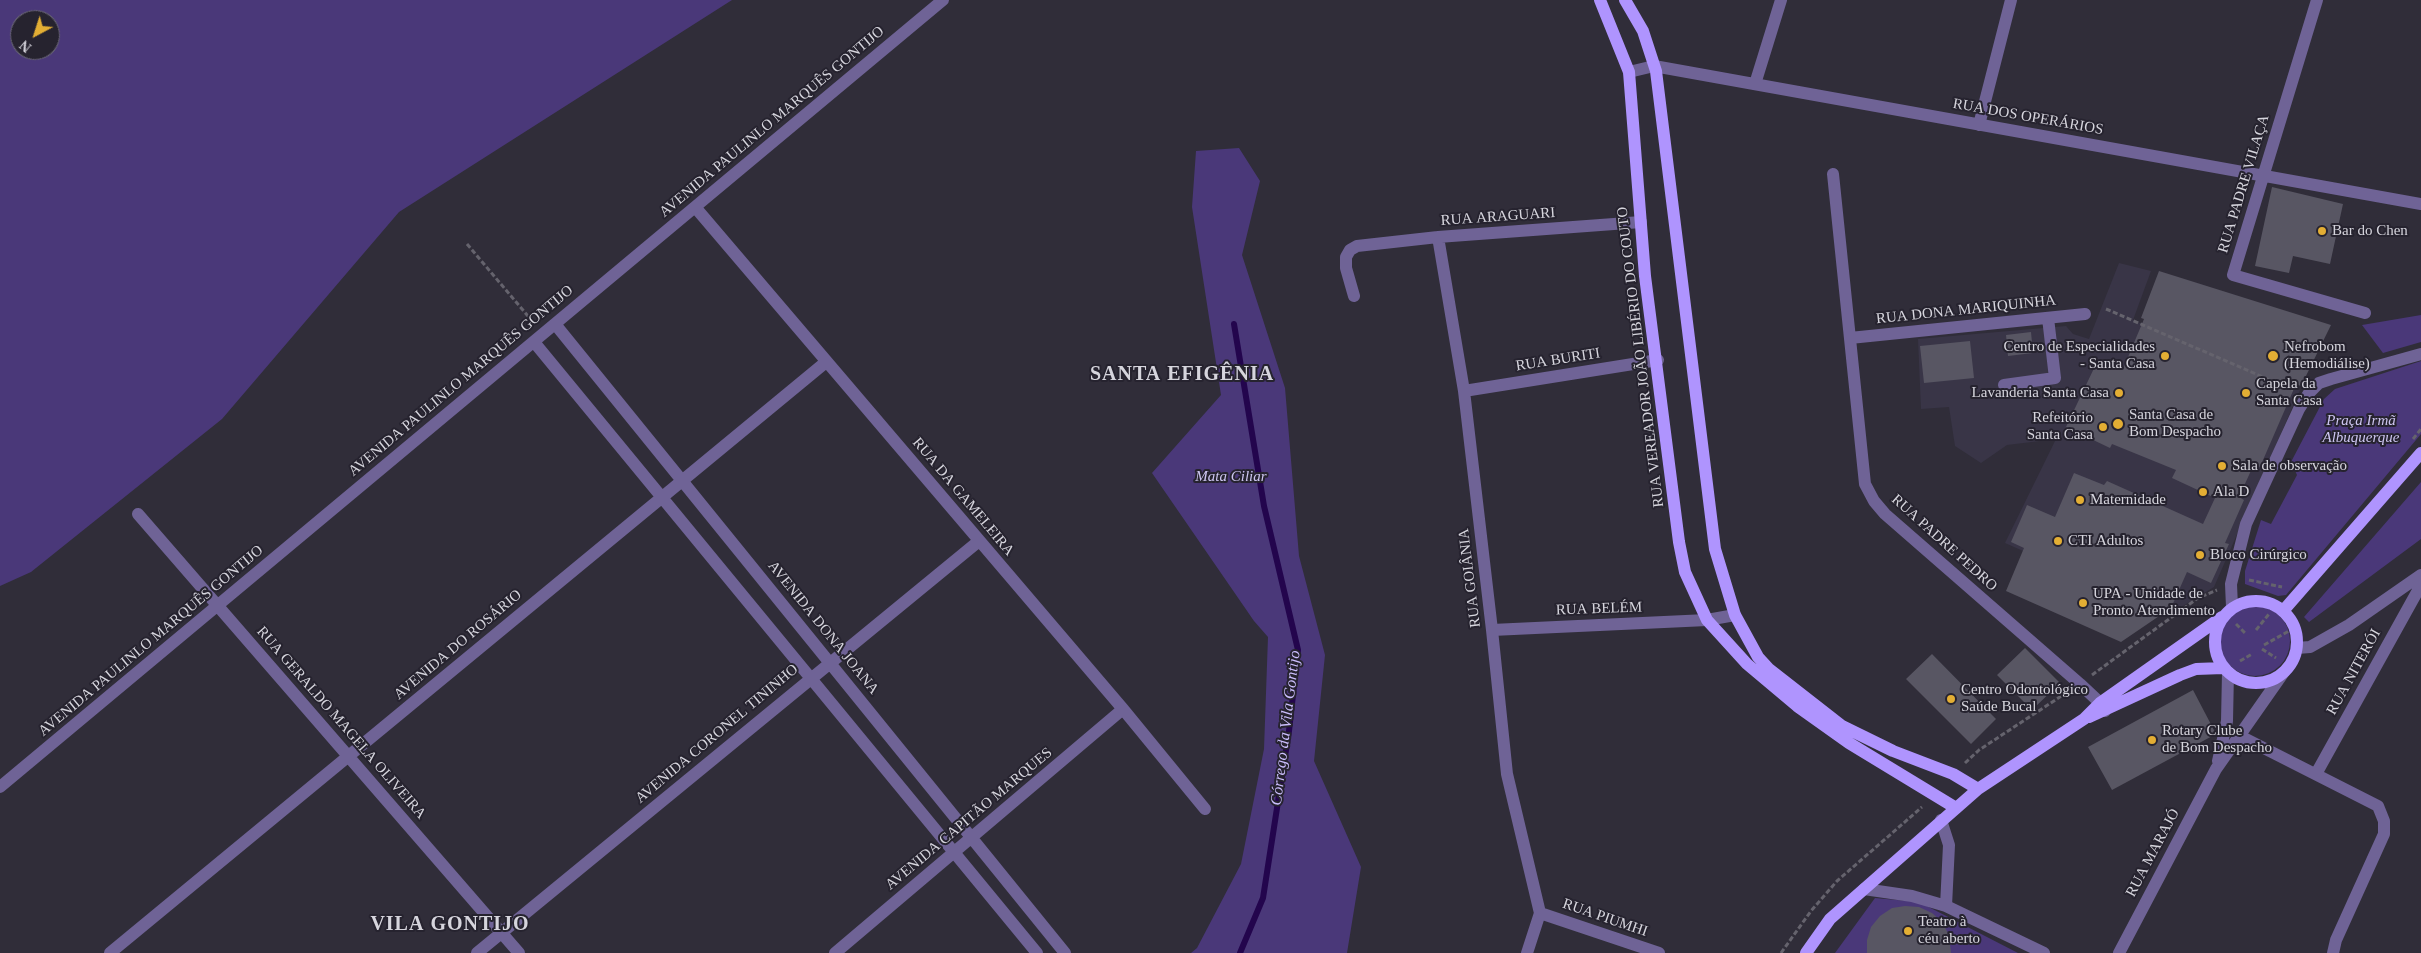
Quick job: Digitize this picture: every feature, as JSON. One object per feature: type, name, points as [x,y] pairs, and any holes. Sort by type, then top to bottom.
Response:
[{"type":"main road","name":"RUA VEREADOR JOÃO LIBÉRIO DO COUTO","points":[[1600,0],[1629,72],[1645,276],[1658,360],[1679,542],[1685,572],[1706,620],[1747,664],[1775,681]]},
{"type":"main road","points":[[1625,0],[1643,31],[1654,66],[1662,111],[1715,549],[1735,616],[1758,657],[1775,681],[1797,706],[1850,743],[1956,808]]},
{"type":"main road","points":[[2278,610],[2421,453]]},
{"type":"main road","points":[[1806,953],[1830,919],[1978,790],[2102,707],[2222,617],[2232,607],[2258,600],[2272,604],[2292,622],[2297,648],[2292,661],[2273,680],[2260,683],[2246,682],[2226,670],[2217,656],[2214,642],[2216,629],[2222,617]]},
{"type":"main road","points":[[2102,707],[2196,669],[2226,670]]},
{"type":"main road","points":[[1775,681],[1857,735],[1953,774],[1978,790]]},
{"type":"street","name":"AVENIDA PAULINLO MARQUÊS GONTIJO","points":[[0,788],[943,0]]},
{"type":"street","points":[[1754,84],[1781,0]]},
{"type":"street","points":[[1980,124],[2011,0]]},
{"type":"street","name":"RUA PADRE VILAÇA","points":[[2317,0],[2233,275],[2365,314]]},
{"type":"street","name":"RUA DOS OPERÁRIOS","points":[[1629,72],[1654,66],[2421,204]]},
{"type":"street","name":"RUA PADRE PEDRO","points":[[1833,174],[1865,484],[1874,501],[1886,514],[2080,684],[2102,707]]},
{"type":"street","name":"RUA DA GAMELEIRA","points":[[695,207],[1123,709],[1205,809]]},
{"type":"street","name":"RUA ARAGUARI","points":[[1354,296],[1346,268],[1346,257],[1350,250],[1357,246],[1438,237],[1641,222]]},
{"type":"street","name":"RUA GOIÂNIA","points":[[1438,237],[1464,391],[1492,630],[1506,774],[1540,913]]},
{"type":"street","name":"RUA DONA MARIQUINHA","points":[[1850,338],[2085,314]]},
{"type":"street","points":[[2004,385],[2055,378],[2048,318]]},
{"type":"street","name":"AVENIDA DONA JOANA","points":[[555,324],[1065,953]]},
{"type":"street","points":[[538,338],[661,498],[1037,953]]},
{"type":"street","points":[[2232,607],[2231,584],[2246,524],[2299,409],[2307,397],[2320,383],[2421,354]]},
{"type":"street","name":"RUA BURITI","points":[[1464,391],[1658,360]]},
{"type":"street","name":"AVENIDA DO ROSÁRIO","points":[[110,953],[826,362]]},
{"type":"street","name":"RUA GERALDO MAGELA OLIVEIRA","points":[[138,514],[519,953]]},
{"type":"street","name":"AVENIDA CORONEL TININHO","points":[[477,953],[979,541]]},
{"type":"street","points":[[2297,648],[2310,647],[2349,625],[2421,575]]},
{"type":"street","name":"RUA NITERÓI","points":[[2316,774],[2421,586]]},
{"type":"street","name":"RUA BELÉM","points":[[1492,630],[1706,620],[1735,616]]},
{"type":"street","name":"RUA MARAJÓ","points":[[2119,953],[2216,769],[2240,736],[2284,667]]},
{"type":"street","name":"RUA MARAJÓ","points":[[2216,769],[2227,721],[2226,670]]},
{"type":"street","name":"AVENIDA CAPITÃO MARQUES","points":[[836,953],[1123,709]]},
{"type":"street","points":[[2240,736],[2378,806],[2384,821],[2384,834],[2336,940],[2333,953]]},
{"type":"street","points":[[1942,820],[1949,845],[1946,906]]},
{"type":"street","points":[[1864,889],[1912,896],[1946,906],[2044,953]]},
{"type":"street","points":[[1527,953],[1540,913]]},
{"type":"street","name":"RUA PIUMHI","points":[[1540,913],[1658,953]]},
{"type":"path","points":[[467,244],[538,338]]},
{"type":"path","points":[[2106,309],[2307,397]]},
{"type":"path","points":[[2408,444],[2421,429]]},
{"type":"path","points":[[1953,774],[1979,750],[2080,684],[2198,598],[2231,584],[2251,580],[2287,589]]},
{"type":"path","points":[[2256,630],[2278,610]]},
{"type":"path","points":[[2284,667],[2263,647],[2289,631]]},
{"type":"path","points":[[1781,953],[1811,911],[1837,881],[1922,808],[1934,794]]},
{"type":"shaded area","name":"Santa Casa de Bom Despacho","points":[[2119,263],[2151,271],[2133,320],[2300,390],[2214,587],[2168,615],[2005,543],[2056,439],[2007,445],[1981,463],[1955,446],[1949,407],[1921,409],[1918,339],[2066,326],[2073,334],[2089,339]]},
{"type":"green space","points":[[0,0],[732,0],[399,212],[222,419],[31,572],[0,586]]},
{"type":"green space","name":"Mata Ciliar","points":[[1239,148],[1260,181],[1242,255],[1285,388],[1299,556],[1325,655],[1314,761],[1361,867],[1347,953],[1191,953],[1197,948],[1241,864],[1264,749],[1268,637],[1254,621],[1152,473],[1221,395],[1192,207],[1196,151]]},
{"type":"green space","points":[[2421,315],[2421,342],[2383,353],[2362,325]]},
{"type":"green space","name":"Praça Irmã Albuquerque","points":[[2421,361],[2421,434],[2286,595],[2278,596],[2245,584],[2245,571],[2261,520],[2271,524],[2297,475],[2291,462],[2324,399],[2335,389]]},
{"type":"green space","points":[[2421,482],[2421,539],[2309,622],[2304,617]]},
{"type":"green space","points":[[2248,606],[2262,606],[2275,611],[2285,621],[2290,634],[2290,648],[2285,661],[2275,671],[2262,676],[2248,676],[2235,671],[2225,661],[2220,648],[2220,634],[2225,621],[2235,611]]},
{"type":"green space","points":[[1875,898],[1919,902],[2018,953],[1835,953]]},
{"type":"building","points":[[2272,187],[2343,204],[2330,264],[2293,256],[2289,273],[2255,266]]},
{"type":"building","points":[[2159,271],[2331,325],[2301,386],[2296,384],[2260,467],[2254,464],[2239,497],[2244,500],[2225,543],[2229,544],[2211,583],[2187,572],[2171,608],[2121,642],[2006,591],[2024,548],[2011,542],[2027,505],[2055,517],[2074,473],[2104,485],[2107,481],[2203,524],[2215,498],[2172,478],[2176,470],[2112,444],[2110,448],[2066,427],[2097,362],[2114,370],[2116,366],[2123,369],[2144,319],[2141,318]]},
{"type":"building","points":[[2031,332],[2033,353],[2008,356],[2006,335]]},
{"type":"building","points":[[1970,341],[1974,378],[1924,383],[1920,346]]},
{"type":"building","points":[[2025,648],[2060,683],[2032,710],[1997,675]]},
{"type":"building","name":"Centro Odontológico Saúde Bucal","points":[[1932,654],[1996,719],[1971,744],[1906,679]]},
{"type":"building","name":"Rotary Clube de Bom Despacho","points":[[2193,690],[2216,734],[2112,790],[2088,747]]},
{"type":"building","name":"Teatro à céu aberto","points":[[1905,906],[1919,907],[1932,913],[1942,922],[1949,935],[1951,953],[1867,953],[1867,940],[1871,927],[1880,916],[1892,908]]},
{"type":"waterway","name":"Córrego da Vila Gontijo","points":[[1234,324],[1264,506],[1298,650],[1289,731],[1263,898],[1240,953]]},
{"type":"place","name":"Bar do Chen","points":[[2322,231]]},
{"type":"place","name":"Centro de Especialidades - Santa Casa","points":[[2165,356]]},
{"type":"place","name":"Nefrobom (Hemodiálise)","points":[[2273,356]]},
{"type":"place","name":"Lavanderia Santa Casa","points":[[2119,393]]},
{"type":"place","name":"Capela da Santa Casa","points":[[2246,393]]},
{"type":"place","name":"Santa Casa de Bom Despacho","points":[[2118,424]]},
{"type":"place","name":"Refeitório Santa Casa","points":[[2103,427]]},
{"type":"place","name":"Sala de observação","points":[[2222,466]]},
{"type":"place","name":"Ala D","points":[[2203,492]]},
{"type":"place","name":"Maternidade","points":[[2080,500]]},
{"type":"place","name":"CTI Adultos","points":[[2058,541]]},
{"type":"place","name":"Bloco Cirúrgico","points":[[2200,555]]},
{"type":"place","name":"UPA - Unidade de Pronto Atendimento","points":[[2083,603]]},
{"type":"place","name":"Centro Odontológico Saúde Bucal","points":[[1951,699]]},
{"type":"place","name":"Rotary Clube de Bom Despacho","points":[[2152,740]]},
{"type":"place","name":"Teatro à céu aberto","points":[[1908,931]]},
{"type":"district","name":"SANTA EFIGÊNIA","points":[[1182,375]]},
{"type":"district","name":"VILA GONTIJO","points":[[450,925]]}]
